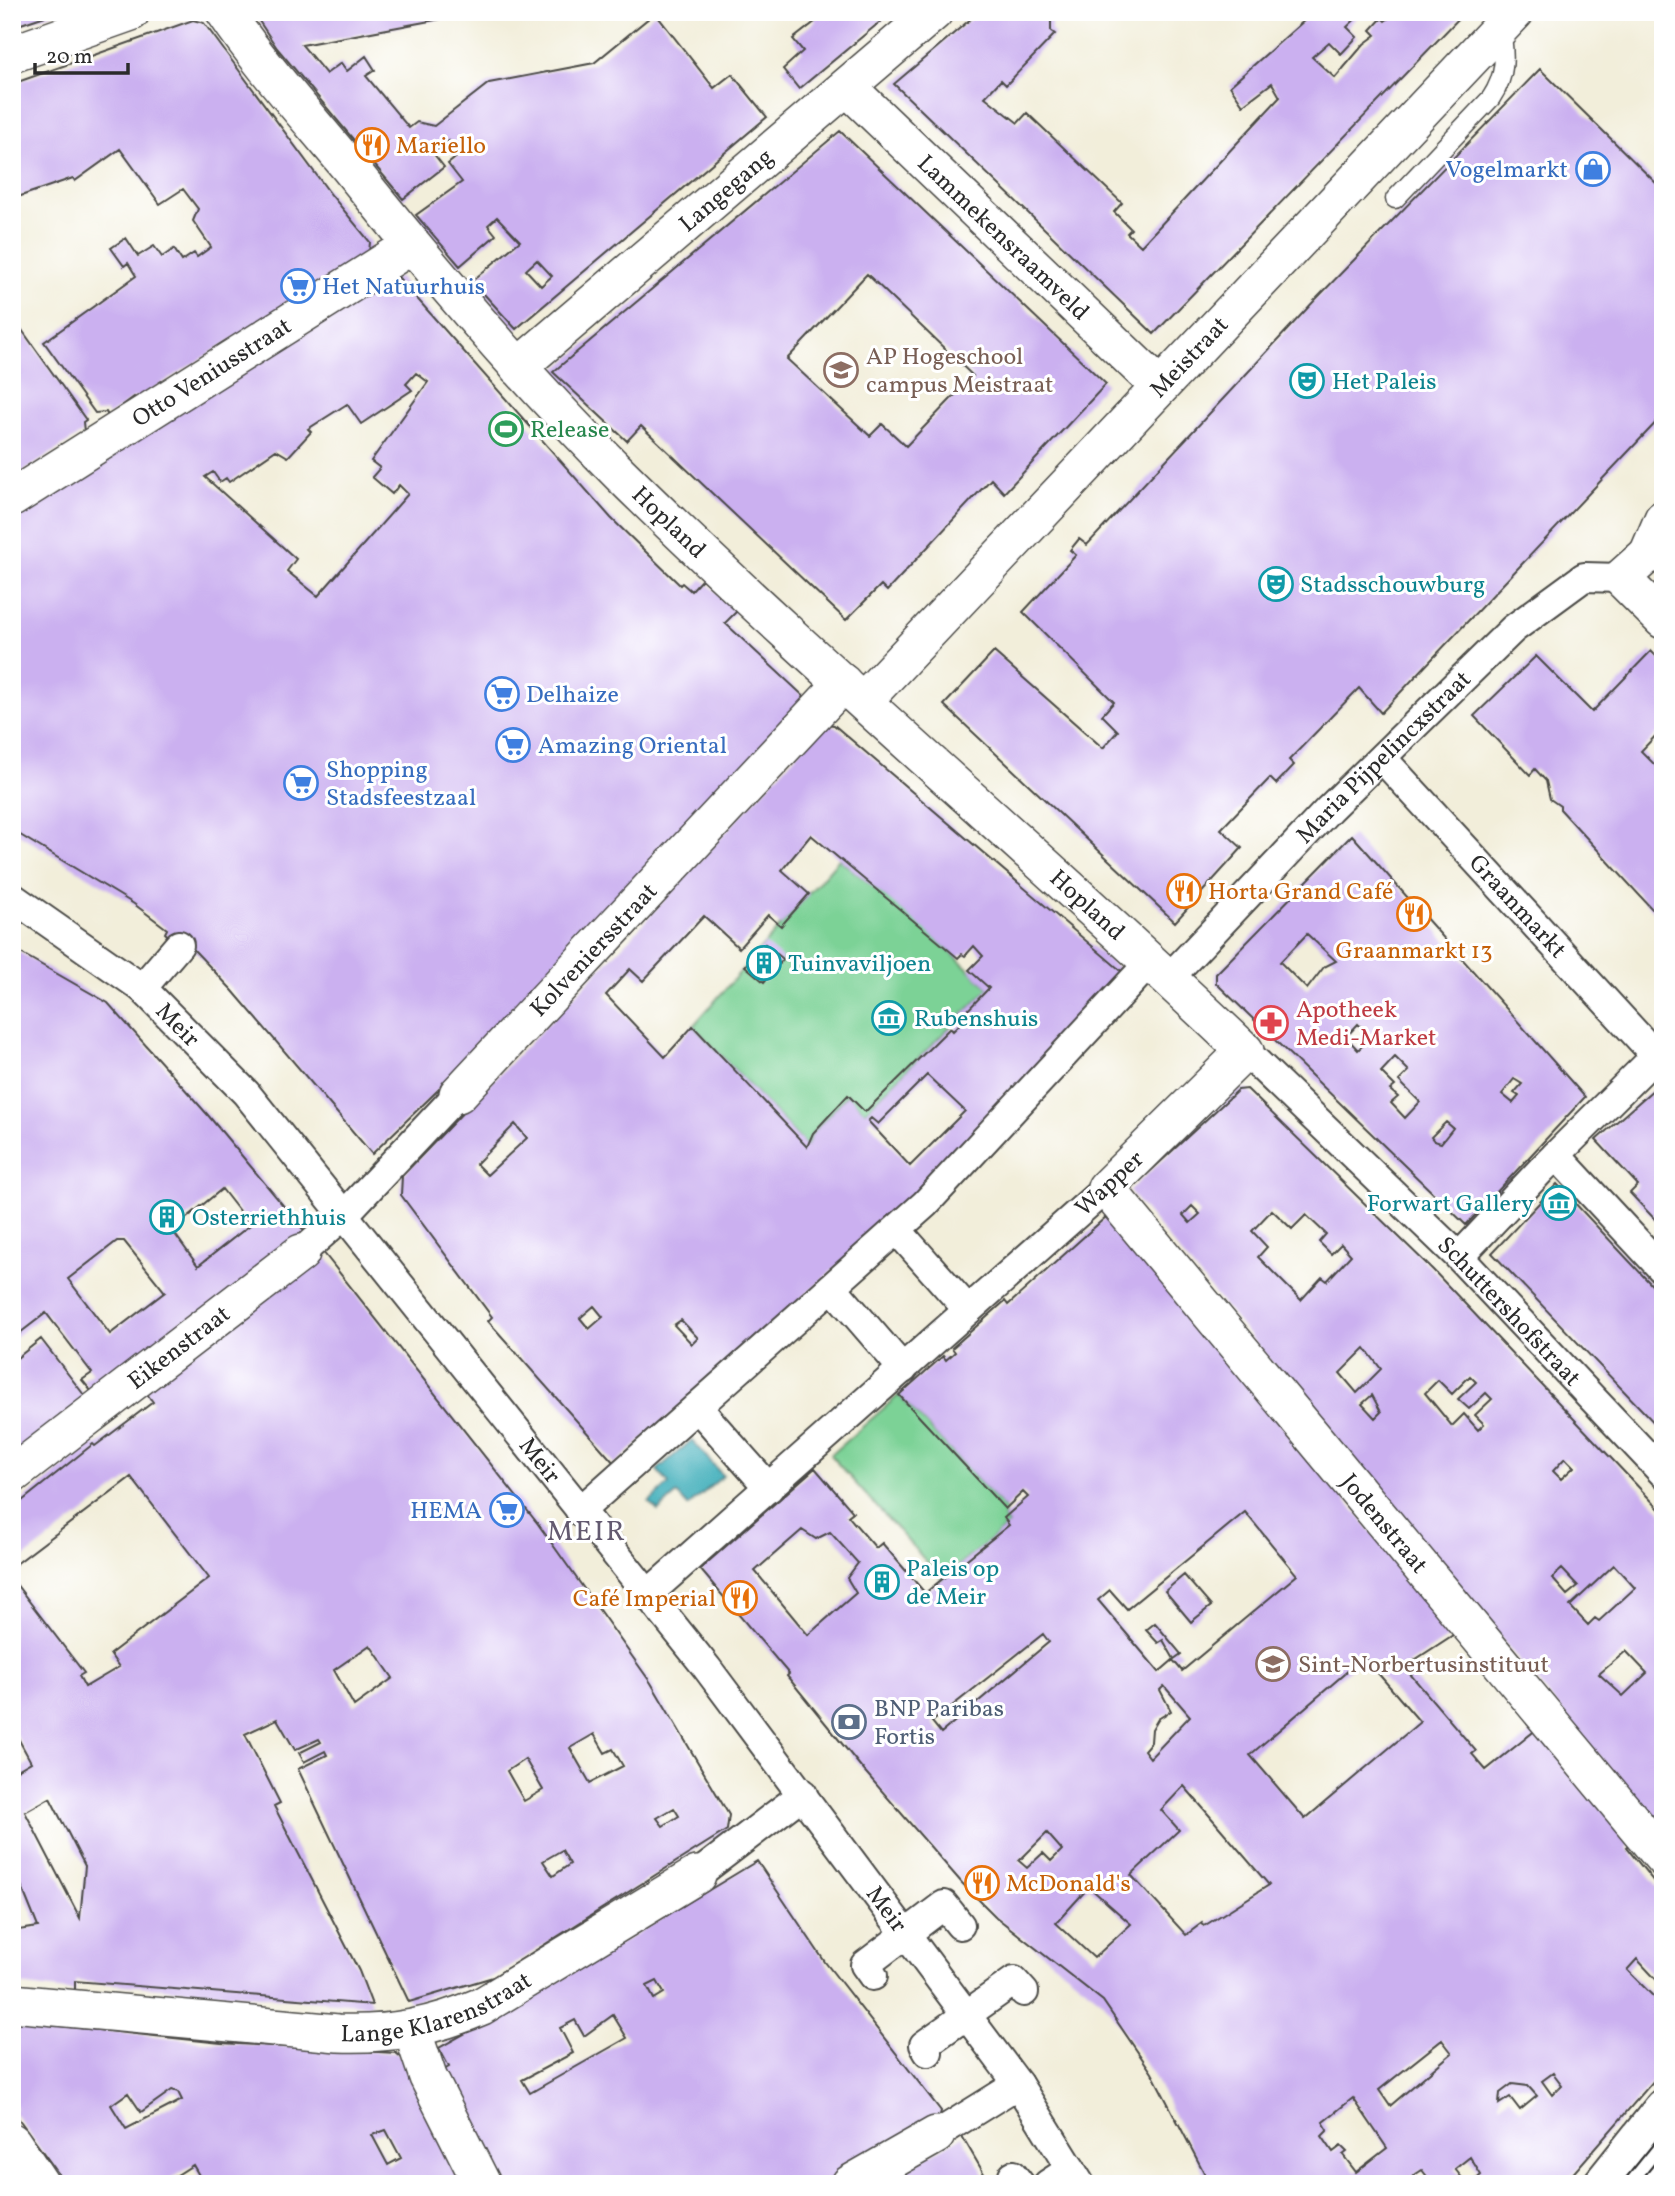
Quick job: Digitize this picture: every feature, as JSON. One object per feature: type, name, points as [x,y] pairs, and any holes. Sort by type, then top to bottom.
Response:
[{"type":"street","points":[[12,54],[131,12]]},
{"type":"street","name":"Hopland","points":[[225,12],[412,245],[518,367],[627,480],[853,692],[1160,970]]},
{"type":"street","name":"Langegang","points":[[518,367],[934,12]]},
{"type":"street","name":"Meistraat","points":[[853,692],[1159,386],[1508,20]]},
{"type":"street","name":"Lammekensraamveld","points":[[847,87],[1159,386]]},
{"type":"street","name":"Otto Veniusstraat","points":[[12,498],[412,245]]},
{"type":"street","points":[[1663,519],[1644,562],[1663,620]]},
{"type":"street","name":"Maria Pijpelincxstraat","points":[[1160,970],[1513,629],[1584,577],[1644,562]]},
{"type":"street","name":"Kolveniersstraat","points":[[344,1215],[458,1094],[853,692]]},
{"type":"street","name":"Graanmarkt","points":[[1382,758],[1659,1052]]},
{"type":"street","name":"Meir","points":[[12,897],[142,988],[246,1093],[648,1594],[803,1794],[1018,2084],[1066,2179]]},
{"type":"street","points":[[142,988],[178,945]]},
{"type":"street","points":[[580,1511],[925,1204],[1160,970]]},
{"type":"street","name":"Schuttershofstraat","points":[[1160,970],[1459,1257],[1663,1473]]},
{"type":"street","name":"Wapper","points":[[648,1594],[1106,1188],[1245,1051]]},
{"type":"street","points":[[1459,1257],[1659,1052]]},
{"type":"street","points":[[1556,1155],[1663,1270]]},
{"type":"street","name":"Jodenstraat","points":[[1106,1188],[1663,1858]]},
{"type":"street","name":"Eikenstraat","points":[[12,1475],[301,1253],[344,1215]]},
{"type":"street","points":[[897,1230],[968,1310]]},
{"type":"street","points":[[832,1287],[903,1368]]},
{"type":"street","points":[[697,1407],[769,1488]]},
{"type":"street","name":"Lange Klarenstraat","points":[[12,2003],[338,2033],[376,2034],[412,2030],[445,2022],[492,2000],[697,1875],[803,1794]]},
{"type":"street","points":[[873,1976],[865,1965],[944,1905],[960,1925]]},
{"type":"street","points":[[928,2052],[924,2045],[1014,1981],[1024,1992]]},
{"type":"street","points":[[412,2030],[428,2077],[482,2184]]},
{"type":"street","points":[[850,2184],[1018,2084]]},
{"type":"street","points":[[1603,2184],[1663,2109]]},
{"type":"street","points":[[12,2142],[40,2184]]},
{"type":"street","points":[[1639,2184],[1663,2158]]},
{"type":"lane","points":[[1395,199],[1491,98],[1501,82],[1508,20]]},
{"type":"green space","points":[[839,859],[925,928],[989,988],[865,1112],[847,1095],[813,1133],[807,1147],[693,1026]]},
{"type":"green space","points":[[899,1395],[1005,1509],[1004,1518],[1009,1525],[942,1579],[830,1455]]},
{"type":"water","points":[[692,1440],[723,1476],[688,1506],[677,1494],[658,1511],[649,1502],[669,1484],[657,1470]]},
{"type":"building","points":[[12,12],[54,12],[54,13],[12,27]]},
{"type":"building","points":[[253,12],[478,12],[302,45],[326,74],[341,63],[347,71],[366,56],[375,70],[366,76],[409,128],[417,122],[434,126],[489,83],[594,63],[655,13],[714,88],[732,74],[767,117],[516,329],[472,281],[520,241],[497,217],[488,225],[496,235],[460,266],[416,215],[462,182],[448,164],[459,155],[449,141],[433,153],[444,167],[403,199],[277,48]],"holes":[[[537,260],[552,276],[541,286],[526,270]]]},
{"type":"building","points":[[810,12],[892,12],[799,89],[783,69],[803,51],[793,39],[816,21]]},
{"type":"building","points":[[979,12],[1051,12],[1051,31],[1055,34],[1006,85],[1001,80],[985,97],[1018,123],[1027,113],[1122,203],[1114,212],[1131,229],[1127,233],[1141,246],[1280,97],[1272,83],[1243,105],[1230,86],[1314,12],[1363,12],[1347,27],[1357,37],[1341,54],[1329,42],[1312,57],[1335,78],[1364,44],[1376,35],[1371,30],[1382,18],[1385,21],[1397,12],[1465,12],[1154,334],[894,84]]},
{"type":"building","points":[[193,20],[204,23],[332,196],[370,242],[369,253],[137,399],[134,397],[108,416],[106,412],[95,413],[44,342],[136,276],[128,263],[124,266],[111,248],[126,238],[138,256],[154,246],[162,257],[174,249],[182,261],[194,253],[197,257],[211,247],[193,221],[198,209],[183,189],[160,204],[120,149],[75,181],[73,178],[12,199],[12,84]]},
{"type":"building","points":[[1540,69],[1663,190],[1663,415],[1381,713],[1359,688],[1289,760],[1294,765],[1276,784],[1270,778],[1221,829],[1242,848],[1175,922],[944,705],[994,652],[1103,748],[1118,731],[1102,715],[1114,702],[1023,612],[1076,555],[1070,550],[1079,539],[1087,545],[1316,299]]},
{"type":"building","name":"AP Hogeschool campus Meistraat","points":[[840,131],[1106,384],[1004,493],[991,479],[887,591],[881,585],[846,620],[641,426],[627,441],[553,372]],"holes":[[[867,274],[973,376],[906,446],[882,424],[870,436],[787,359]]]},
{"type":"building","points":[[398,277],[611,518],[680,585],[682,583],[691,591],[702,579],[737,611],[725,623],[810,702],[499,1031],[372,1154],[233,991],[193,949],[188,954],[165,933],[167,929],[134,904],[12,830],[12,518],[328,317]],"holes":[[[416,373],[428,382],[371,461],[380,468],[372,477],[392,494],[399,485],[408,494],[318,596],[287,571],[296,559],[205,477],[213,472],[220,482],[226,478],[229,482],[276,450],[288,457],[311,432],[308,429],[347,404],[361,424],[412,390],[406,384]]]},
{"type":"building","points":[[12,316],[86,420],[83,422],[84,432],[12,479]]},
{"type":"building","points":[[1651,651],[1663,663],[1663,728],[1641,751],[1663,773],[1663,921],[1560,806],[1550,799],[1546,781],[1535,769],[1530,775],[1474,716],[1536,656],[1592,712]]},
{"type":"building","points":[[824,724],[834,725],[1126,975],[913,1199],[615,1464],[488,1321],[492,1317],[401,1195],[402,1176],[631,937]],"holes":[[[811,835],[958,958],[962,954],[965,956],[974,946],[983,956],[969,970],[989,988],[962,1016],[965,1019],[953,1031],[950,1028],[865,1112],[848,1095],[813,1133],[807,1147],[693,1026],[665,1057],[606,995],[630,969],[643,981],[704,916],[739,948],[768,915],[781,926],[809,894],[782,870]],[[927,1075],[965,1111],[910,1166],[868,1121],[871,1118],[878,1124]],[[515,1124],[527,1138],[487,1175],[476,1164]],[[594,1306],[603,1317],[589,1329],[580,1318]],[[681,1320],[698,1338],[692,1344],[674,1325]]]},
{"type":"building","points":[[1352,835],[1585,1097],[1466,1225],[1216,983],[1216,974]],"holes":[[[1307,934],[1336,961],[1324,967],[1307,989],[1280,962]],[[1358,1024],[1371,1037],[1358,1050],[1346,1037]],[[1395,1057],[1409,1071],[1399,1081],[1420,1102],[1405,1118],[1391,1103],[1398,1097],[1390,1090],[1395,1086],[1381,1072]],[[1514,1079],[1522,1084],[1514,1093],[1519,1096],[1513,1103],[1502,1094]],[[1446,1122],[1453,1128],[1441,1143],[1431,1137]]]},
{"type":"building","name":"Tuinvaviljoen","points":[[765,944],[783,959],[764,982],[745,966]]},
{"type":"building","points":[[12,948],[108,1003],[207,1114],[307,1234],[96,1397],[82,1380],[92,1373],[46,1313],[12,1339]],"holes":[[[222,1189],[250,1225],[198,1266],[172,1230]],[[117,1241],[124,1241],[165,1292],[110,1334],[68,1279]]]},
{"type":"building","points":[[1663,1081],[1663,1228],[1630,1193],[1638,1185],[1596,1140]]},
{"type":"building","points":[[1247,1089],[1433,1270],[1663,1513],[1663,1833],[1129,1191],[1238,1090]],"holes":[[[1192,1206],[1200,1214],[1190,1223],[1183,1215]],[[1272,1210],[1292,1229],[1306,1215],[1326,1234],[1319,1242],[1331,1254],[1341,1244],[1351,1255],[1327,1281],[1322,1277],[1301,1300],[1258,1257],[1267,1247],[1252,1231]],[[1365,1348],[1381,1369],[1357,1393],[1340,1373]],[[1470,1376],[1476,1382],[1458,1399],[1469,1409],[1486,1393],[1492,1399],[1475,1415],[1484,1424],[1478,1430],[1464,1414],[1452,1426],[1425,1393],[1438,1380],[1452,1394]],[[1372,1395],[1381,1412],[1375,1418],[1362,1404]],[[1565,1458],[1574,1467],[1561,1479],[1553,1471]],[[1614,1565],[1635,1588],[1599,1621],[1595,1618],[1588,1625],[1570,1606]],[[1562,1569],[1578,1586],[1567,1595],[1552,1578]],[[1626,1651],[1647,1673],[1623,1696],[1599,1674]]]},
{"type":"building","points":[[1557,1184],[1663,1297],[1663,1432],[1492,1253]]},
{"type":"building","points":[[1107,1216],[1391,1555],[1389,1557],[1456,1633],[1404,1667],[1476,1751],[1472,1754],[1486,1770],[1537,1729],[1632,1842],[1626,1847],[1663,1893],[1663,1987],[1637,1959],[1627,1970],[1658,2001],[1663,1996],[1663,2070],[1564,2184],[1471,2184],[1481,2175],[1470,2157],[1455,2169],[1467,2184],[1433,2184],[1422,2170],[1413,2176],[1419,2184],[1210,2184],[1152,2073],[1103,2001],[996,1917],[962,1883],[861,1767],[787,1676],[789,1674],[700,1569],[815,1468],[853,1512],[848,1516],[876,1548],[882,1543],[925,1593],[1009,1525],[1004,1518],[1028,1497],[1023,1492],[1005,1509],[899,1395],[943,1356],[946,1360],[955,1352],[952,1348],[1005,1301],[1008,1305]],"holes":[[[1245,1512],[1297,1575],[1182,1671],[1173,1660],[1159,1672],[1098,1600],[1110,1590],[1127,1609]],[[802,1530],[816,1539],[830,1532],[858,1563],[847,1578],[856,1593],[808,1635],[755,1571]],[[1043,1634],[1049,1642],[941,1733],[932,1722]],[[1364,1657],[1420,1722],[1305,1819],[1250,1755]],[[1164,1686],[1190,1716],[1150,1758],[1144,1750],[1151,1742],[1152,1729],[1158,1719],[1171,1711],[1160,1690]],[[1184,1786],[1269,1885],[1186,1935],[1131,1875],[1179,1830],[1161,1810]],[[1047,1833],[1062,1850],[1051,1861],[1043,1853],[1027,1868],[1019,1861]],[[1089,1887],[1131,1924],[1094,1958],[1056,1923]],[[1442,2040],[1452,2053],[1390,2106],[1379,2090]],[[1553,2073],[1562,2085],[1552,2095],[1542,2081]],[[1512,2084],[1528,2086],[1537,2096],[1520,2110],[1510,2097],[1499,2104],[1500,2093]],[[1353,2098],[1387,2148],[1356,2172],[1343,2155],[1347,2152],[1341,2146],[1333,2152],[1322,2136],[1328,2130],[1323,2122]]]},
{"type":"building","points":[[323,1252],[538,1524],[651,1683],[729,1815],[727,1830],[493,1977],[409,2002],[298,1769],[327,1755],[325,1751],[304,1762],[299,1753],[321,1742],[319,1739],[295,1750],[277,1719],[245,1734],[280,1803],[274,1806],[359,1971],[372,2005],[75,1981],[75,1992],[12,1984],[12,1931],[38,1927],[12,1863],[12,1773],[31,1762],[12,1727],[12,1579],[84,1673],[79,1676],[85,1687],[119,1667],[110,1654],[209,1578],[131,1477],[12,1567],[12,1509],[93,1444],[95,1446],[153,1402],[144,1390]],"holes":[[[370,1645],[393,1678],[354,1706],[334,1670]],[[594,1734],[605,1753],[613,1749],[623,1766],[590,1783],[570,1748]],[[525,1759],[543,1790],[524,1801],[507,1771]],[[50,1798],[85,1866],[80,1918],[25,1812]],[[674,1808],[679,1816],[663,1826],[657,1818]],[[562,1850],[570,1864],[553,1876],[543,1861]]]},
{"type":"building","points":[[41,1339],[91,1404],[12,1465],[12,1362]]},
{"type":"building","points":[[1184,1575],[1211,1606],[1191,1622],[1165,1591]]},
{"type":"building","points":[[1155,1623],[1181,1654],[1174,1659],[1163,1640],[1158,1643],[1146,1630]]},
{"type":"building","points":[[757,1861],[825,1962],[941,2111],[939,2119],[825,2184],[502,2184],[444,2070],[449,2067],[439,2048],[554,1984]],"holes":[[[657,1981],[664,1993],[654,1999],[647,1986]],[[613,2015],[627,2038],[530,2093],[522,2080],[573,2053],[560,2028],[575,2020],[584,2036]]]},
{"type":"building","points":[[12,2021],[221,2043],[396,2053],[402,2058],[467,2184],[204,2184],[193,2165],[163,2184],[66,2184],[13,2111],[17,2108],[12,2101]],"holes":[[[172,2090],[178,2092],[182,2100],[126,2129],[111,2105],[128,2093],[141,2112]],[[386,2130],[401,2158],[388,2165],[372,2135]]]},
{"type":"building","points":[[962,2136],[990,2184],[880,2184],[915,2164]]},
{"type":"tram line","points":[[1621,2184],[1663,2132]]},
{"type":"tram line","points":[[1638,2184],[1663,2153]]},
{"type":"tram line","points":[[12,2178],[16,2184]]},
{"type":"place","name":"Mariello","points":[[372,145]]},
{"type":"place","name":"Vogelmarkt","points":[[1593,169]]},
{"type":"place","name":"Het Natuurhuis","points":[[298,286]]},
{"type":"place","name":"AP Hogeschool campus Meistraat","points":[[841,370]]},
{"type":"place","name":"Het Paleis","points":[[1307,381]]},
{"type":"place","name":"Release","points":[[506,429]]},
{"type":"place","name":"Stadsschouwburg","points":[[1276,584]]},
{"type":"place","name":"Delhaize","points":[[502,694]]},
{"type":"place","name":"Amazing Oriental","points":[[513,745]]},
{"type":"place","name":"Shopping Stadsfeestzaal","points":[[301,783]]},
{"type":"place","name":"Horta Grand Café","points":[[1184,891]]},
{"type":"place","name":"Graanmarkt 13","points":[[1414,914]]},
{"type":"place","name":"Tuinvaviljoen","points":[[764,963]]},
{"type":"place","name":"Rubenshuis","points":[[889,1018]]},
{"type":"place","name":"Apotheek Medi-Market","points":[[1271,1023]]},
{"type":"place","name":"Forwart Gallery","points":[[1559,1203]]},
{"type":"place","name":"Osterriethhuis","points":[[167,1217]]},
{"type":"place","name":"HEMA","points":[[507,1510]]},
{"type":"place","name":"Paleis op de Meir","points":[[882,1582]]},
{"type":"place","name":"Café Imperial","points":[[740,1598]]},
{"type":"place","name":"Sint-Norbertusinstituut","points":[[1273,1664]]},
{"type":"place","name":"BNP Paribas Fortis","points":[[849,1722]]},
{"type":"place","name":"McDonald's","points":[[982,1883]]},
{"type":"district","name":"MEIR","points":[[587,1530]]}]
